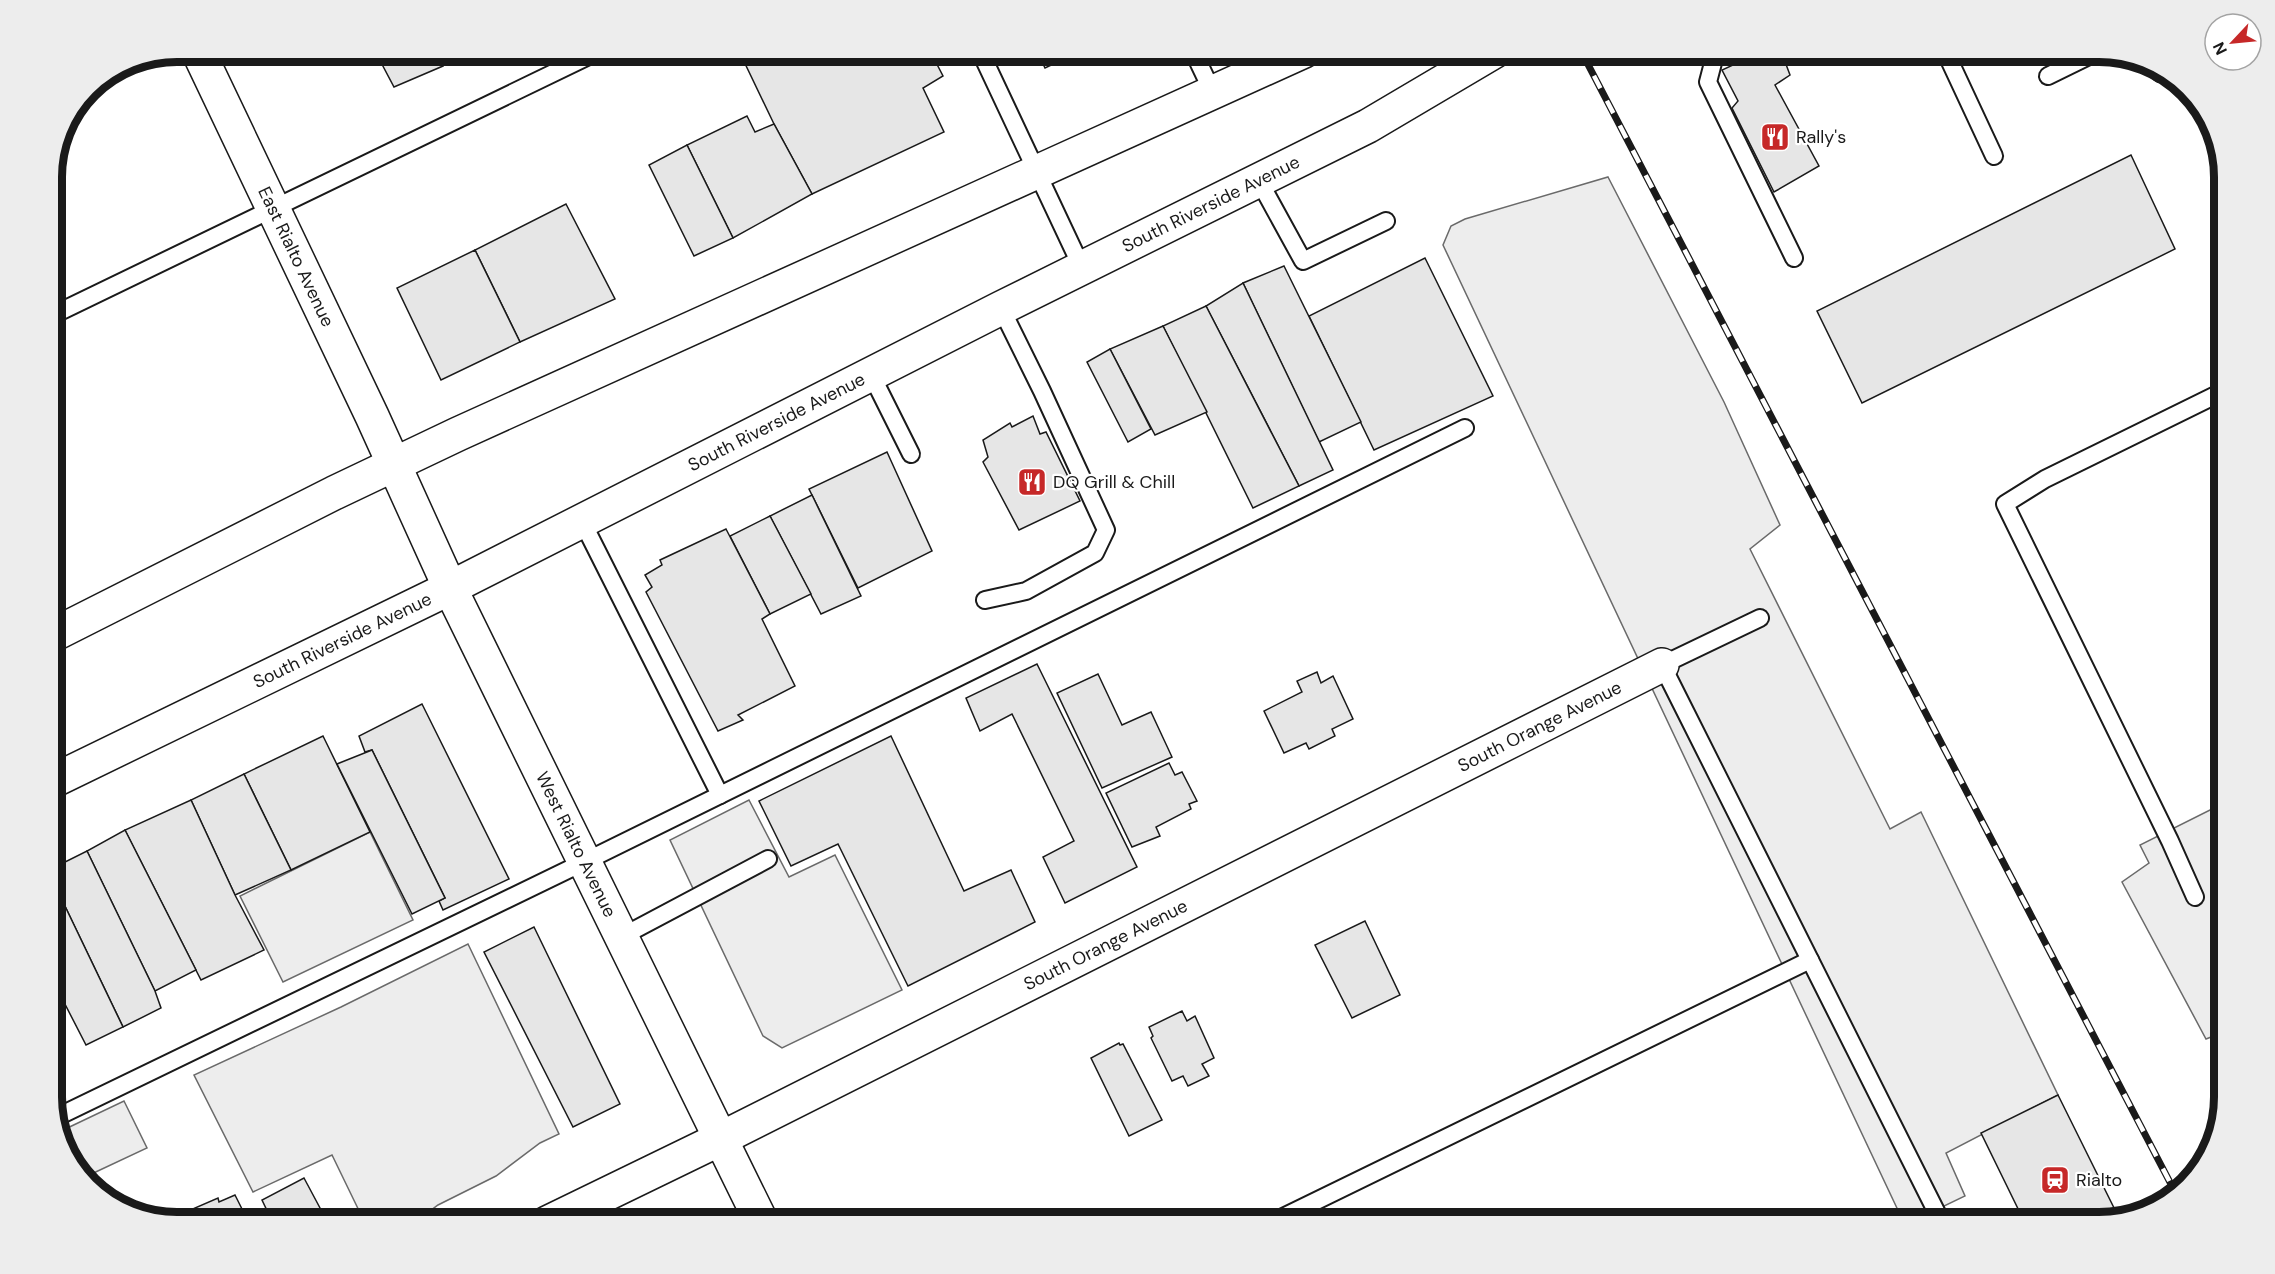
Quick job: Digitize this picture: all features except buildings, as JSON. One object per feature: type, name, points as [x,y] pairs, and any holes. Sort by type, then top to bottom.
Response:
[{"type":"main road","name":"East Rialto Avenue","points":[[203,62],[394,464]]},
{"type":"main road","points":[[62,630],[394,464],[1280,62]]},
{"type":"main road","name":"South Riverside Avenue","points":[[62,777],[450,588],[1082,267],[1368,126],[1476,62]]},
{"type":"main road","name":"West Rialto Avenue","points":[[394,464],[450,588],[756,1212]]},
{"type":"main road","name":"South Orange Avenue","points":[[570,1212],[720,1139],[1662,665]]},
{"type":"lane","points":[[62,311],[576,62]]},
{"type":"lane","points":[[985,62],[1082,267]]},
{"type":"lane","points":[[1198,62],[1214,93]]},
{"type":"lane","points":[[1713,62],[1708,82],[1794,258]]},
{"type":"lane","points":[[1950,62],[1995,156]]},
{"type":"lane","points":[[2048,76],[2077,62]]},
{"type":"lane","points":[[1258,179],[1303,261],[1386,221]]},
{"type":"lane","points":[[985,600],[1026,591],[1095,553],[1106,530],[1047,400],[1001,308]]},
{"type":"lane","points":[[871,374],[911,454]]},
{"type":"lane","points":[[2195,897],[2170,840],[2005,504],[2045,479],[2213,396]]},
{"type":"lane","points":[[62,1114],[584,862],[1465,428]]},
{"type":"lane","points":[[582,521],[720,795]]},
{"type":"lane","points":[[1760,618],[1662,665],[1936,1212]]},
{"type":"lane","points":[[621,937],[768,859]]},
{"type":"lane","points":[[1294,1212],[1810,960]]},
{"type":"shaded area","points":[[1608,177],[1724,402],[1780,525],[1750,549],[1890,829],[1921,812],[2058,1095],[1946,1153],[1965,1196],[1932,1212],[1899,1212],[1443,245],[1451,226],[1465,219]]},
{"type":"shaded area","points":[[749,800],[789,877],[835,855],[902,990],[782,1048],[763,1036],[670,840]]},
{"type":"shaded area","points":[[2214,808],[2214,1036],[2206,1039],[2122,882],[2149,863],[2140,845]]},
{"type":"shaded area","points":[[370,832],[413,920],[283,982],[240,896]]},
{"type":"shaded area","points":[[468,944],[559,1134],[540,1143],[496,1176],[429,1212],[360,1212],[332,1155],[253,1192],[194,1075],[341,1007]]},
{"type":"shaded area","points":[[124,1101],[147,1148],[91,1174],[77,1155],[66,1129]]},
{"type":"railway","points":[[1587,62],[2172,1186]]},
{"type":"place","name":"Rally's","points":[[1775,137]]},
{"type":"place","name":"DQ Grill & Chill","points":[[1032,482]]},
{"type":"place","name":"Rialto","points":[[2055,1180]]}]
